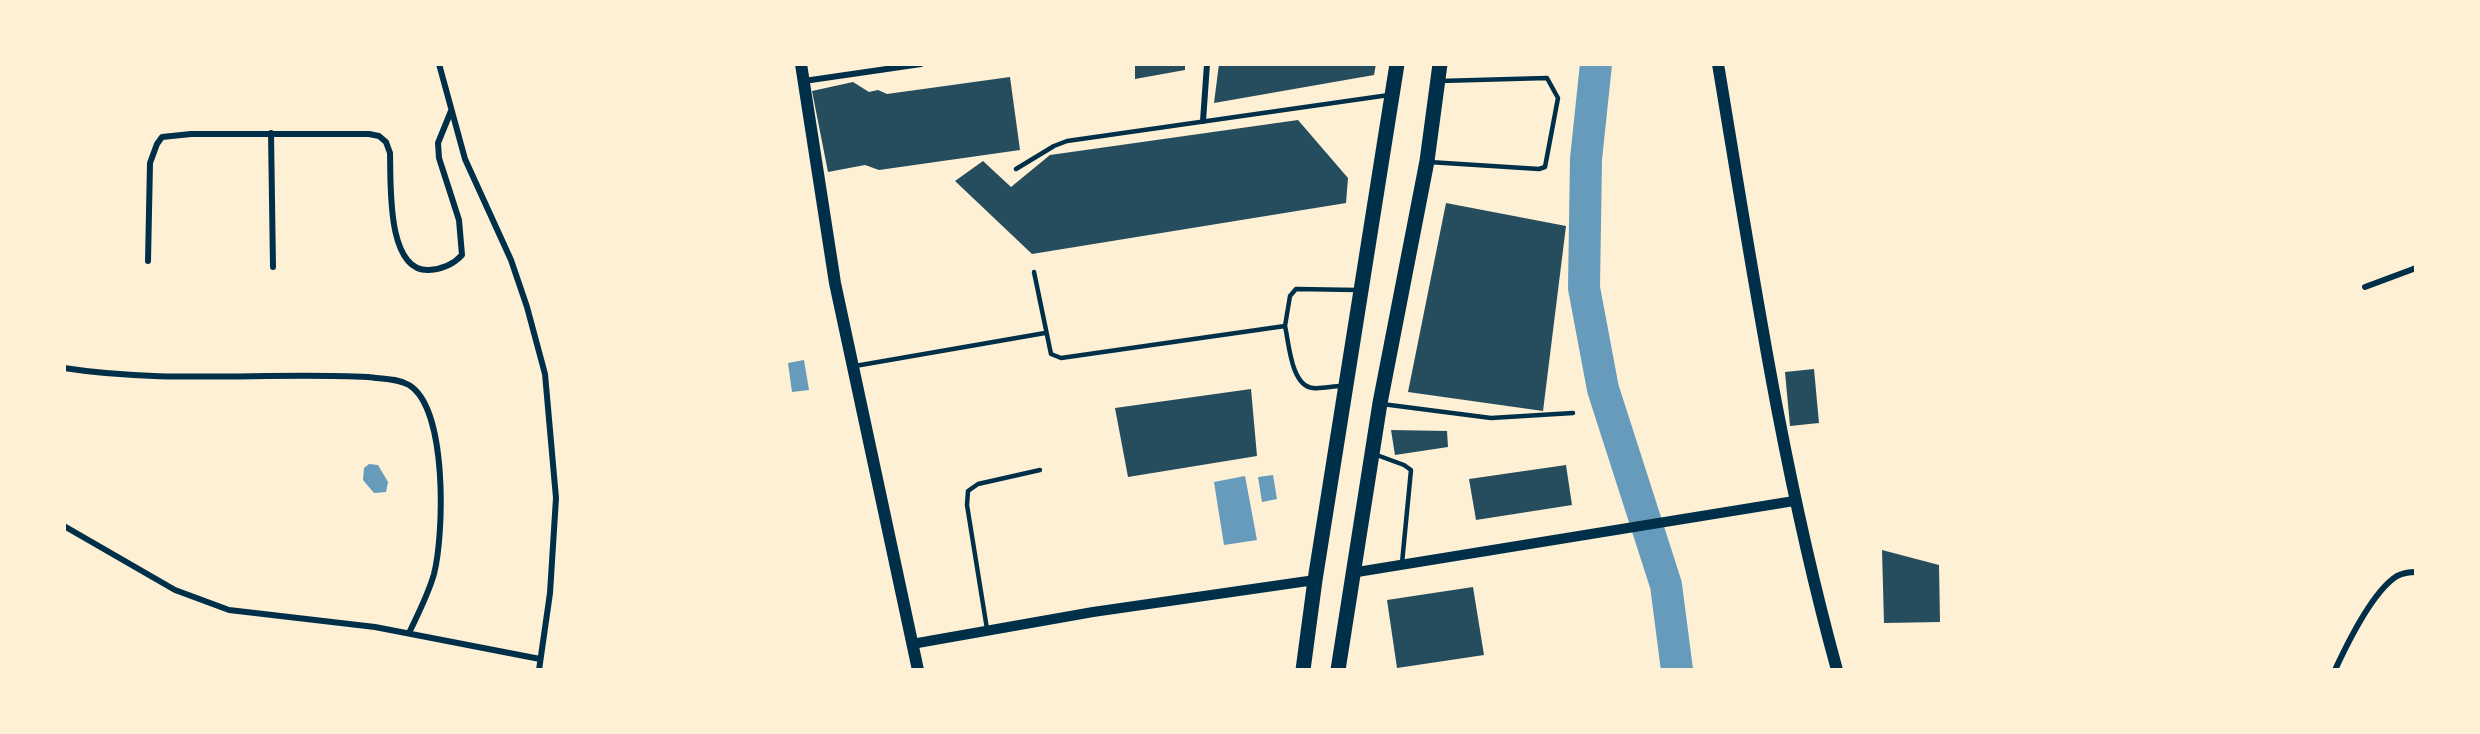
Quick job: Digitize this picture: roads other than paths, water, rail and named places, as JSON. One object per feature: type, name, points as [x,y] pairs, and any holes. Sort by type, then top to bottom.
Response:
[{"type":"main road","points":[[801,64],[835,283],[918,669]]},
{"type":"main road","points":[[1303,669],[1345,386],[1397,64]]},
{"type":"main road","points":[[1338,669],[1371,453],[1427,161],[1440,64]]},
{"type":"main road","points":[[1718,64],[1794,501],[1837,669]]},
{"type":"street","points":[[439,64],[465,159],[514,269],[538,346],[546,385],[556,498],[550,593],[539,669]]},
{"type":"street","points":[[804,81],[921,64]]},
{"type":"street","points":[[1203,121],[1207,64]]},
{"type":"street","points":[[148,261],[150,163],[162,137],[191,134],[347,132],[379,136],[386,142],[390,153],[394,225],[402,255],[409,264],[418,269],[434,270],[454,263],[462,255],[459,220],[439,158],[438,143],[451,111]]},
{"type":"street","points":[[271,133],[273,267]]},
{"type":"street","points":[[2365,287],[2415,268]]},
{"type":"street","points":[[64,368],[116,375],[170,378],[368,377],[398,381],[410,386],[425,405],[431,423],[439,457],[441,503],[435,572],[427,596],[409,633]]},
{"type":"street","points":[[1351,573],[1794,501]]},
{"type":"street","points":[[64,526],[175,590],[229,610],[343,622],[540,659]]},
{"type":"street","points":[[2335,669],[2345,649],[2387,586],[2397,576],[2415,572]]},
{"type":"street","points":[[912,644],[1093,612],[1315,580]]},
{"type":"lane","points":[[1427,161],[1539,169],[1545,167],[1558,98],[1547,78],[1438,81]]},
{"type":"lane","points":[[1016,169],[1054,146],[1067,141],[1392,95]]},
{"type":"lane","points":[[1034,272],[1051,354],[1061,358],[1285,326]]},
{"type":"lane","points":[[1345,386],[1312,388],[1304,385],[1298,378],[1285,326],[1290,296],[1296,289],[1360,290]]},
{"type":"lane","points":[[853,367],[1045,333]]},
{"type":"lane","points":[[1380,403],[1491,418],[1574,413]]},
{"type":"lane","points":[[1371,453],[1404,465],[1411,470],[1402,563]]},
{"type":"lane","points":[[987,632],[967,505],[968,491],[978,484],[1040,470]]},
{"type":"water","points":[[804,360],[809,390],[792,392],[788,363]]},
{"type":"water","points":[[369,464],[378,465],[388,482],[386,492],[374,493],[363,480],[364,468]]},
{"type":"water","points":[[1273,475],[1277,499],[1262,502],[1258,477]]},
{"type":"water","points":[[1245,476],[1257,540],[1224,545],[1214,482]]},
{"type":"waterway","points":[[1596,64],[1586,159],[1584,288],[1603,389],[1666,585],[1677,670]]}]
